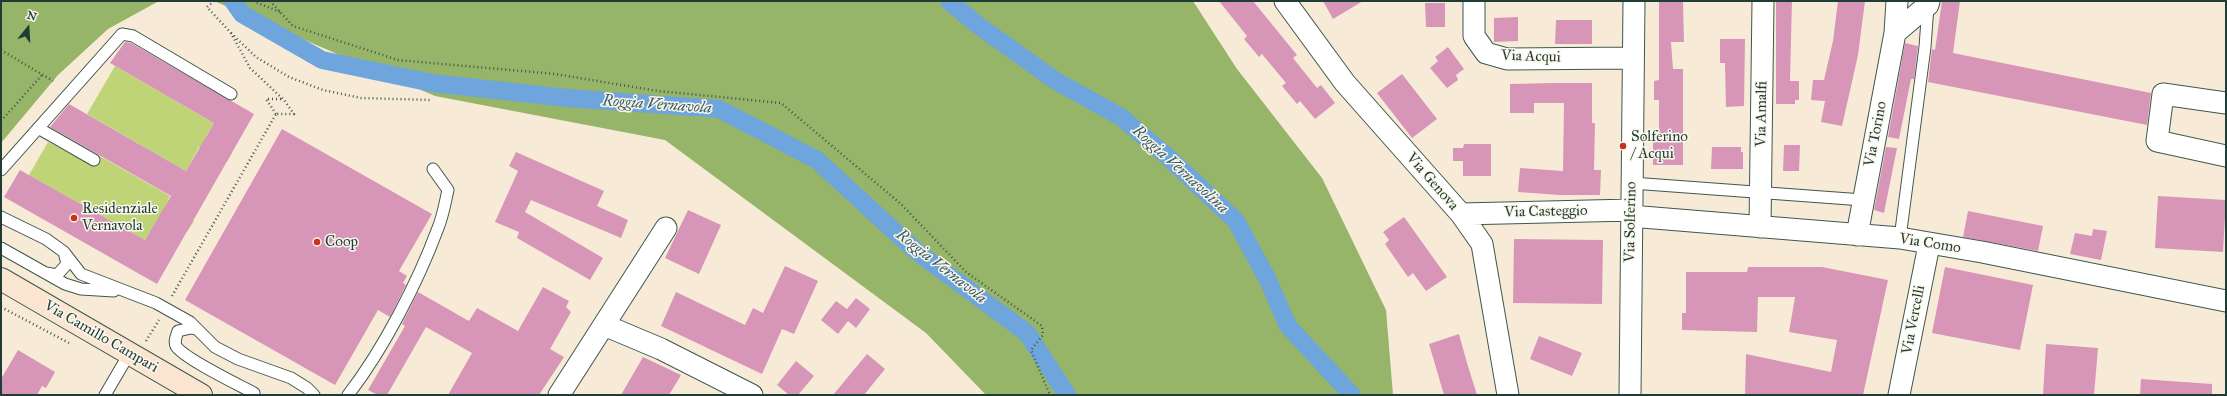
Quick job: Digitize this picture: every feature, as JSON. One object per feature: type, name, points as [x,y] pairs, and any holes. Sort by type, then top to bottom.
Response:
[{"type":"street","name":"Via Genova","points":[[1284,1],[1345,83],[1461,214],[1482,244],[1508,395]]},
{"type":"street","name":"Via Acqui","points":[[1474,1],[1474,36],[1486,53],[1507,59],[1632,58]]},
{"type":"street","name":"Via Solferino","points":[[1630,395],[1632,58],[1634,1]]},
{"type":"street","name":"Via Amalfi","points":[[1760,227],[1763,1]]},
{"type":"street","name":"Via Torino","points":[[1857,235],[1895,33],[1897,1]]},
{"type":"street","points":[[1895,33],[1929,3]]},
{"type":"street","points":[[2226,103],[2163,94],[2157,142],[2226,156]]},
{"type":"street","name":"Via Casteggio","points":[[1461,214],[1631,213]]},
{"type":"street","name":"Via Como","points":[[1631,213],[1760,227],[1900,238],[1982,252],[2226,301]]},
{"type":"street","points":[[559,395],[666,228]]},
{"type":"street","name":"Via Vercelli","points":[[1899,395],[1929,244]]},
{"type":"street","name":"Via Camillo Campari","points":[[1,279],[200,395]]},
{"type":"street","points":[[604,325],[660,350],[752,395]]},
{"type":"lane","points":[[1900,238],[1925,47],[1929,3]]},
{"type":"lane","points":[[1,170],[122,34],[133,36],[231,94]]},
{"type":"lane","points":[[38,128],[94,160]]},
{"type":"lane","points":[[348,395],[369,368],[409,293],[438,228],[448,190],[433,169]]},
{"type":"lane","points":[[1632,183],[1863,200]]},
{"type":"lane","points":[[1,217],[46,239],[64,252],[81,274],[127,291],[165,308],[190,322],[215,347],[238,359],[291,378],[307,388],[314,395]]},
{"type":"lane","points":[[1,248],[65,284],[81,289],[127,291]]},
{"type":"lane","points":[[44,273],[57,275],[64,270],[67,264],[64,252]]},
{"type":"lane","points":[[197,330],[191,328],[178,331],[175,339],[177,348],[191,358],[254,393]]},
{"type":"lane","points":[[105,395],[133,356]]},
{"type":"path","points":[[214,1],[207,7],[231,33],[256,57],[289,77],[323,90],[361,98],[432,100]]},
{"type":"path","points":[[253,1],[280,12]]},
{"type":"path","points":[[270,1],[293,26],[398,60],[555,74],[658,91],[781,103],[901,204],[966,272],[1042,326],[1043,335],[1031,350],[1050,395]]},
{"type":"path","points":[[231,33],[250,68],[284,100],[294,114],[276,114]]},
{"type":"path","points":[[1,50],[53,81]]},
{"type":"path","points":[[1,121],[42,75]]},
{"type":"path","points":[[276,114],[266,99],[284,100]]},
{"type":"path","points":[[133,356],[165,308],[276,114]]},
{"type":"green space","points":[[1,1],[159,1],[108,29],[58,75],[1,143]]},
{"type":"green space","points":[[214,1],[1193,1],[1237,69],[1322,178],[1386,310],[1393,395],[986,395],[926,333],[665,140],[435,96]]},
{"type":"green space","points":[[115,66],[214,123],[205,138],[232,153],[227,162],[199,147],[186,171],[87,114]]},
{"type":"green space","points":[[48,142],[91,165],[98,155],[170,196],[166,205],[194,221],[187,232],[159,217],[145,240],[29,175]]},
{"type":"building","points":[[1219,1],[1253,1],[1297,55],[1293,58],[1317,88],[1321,85],[1335,103],[1315,119],[1300,101],[1297,104],[1282,86],[1286,83],[1262,54],[1259,57],[1244,39],[1247,36]]},
{"type":"building","points":[[1323,1],[1363,1],[1333,19]]},
{"type":"building","points":[[1659,1],[1683,1],[1684,42],[1671,42],[1673,69],[1683,69],[1683,165],[1653,165],[1653,133],[1659,133],[1659,100],[1654,100],[1654,81],[1659,80]]},
{"type":"building","points":[[1776,1],[1792,1],[1790,81],[1799,81],[1799,100],[1795,100],[1795,104],[1776,104]]},
{"type":"building","points":[[1838,1],[1865,1],[1858,55],[1842,126],[1821,122],[1825,101],[1811,100],[1813,80],[1824,80],[1833,41]]},
{"type":"building","points":[[1942,1],[1960,1],[1953,53],[2151,93],[2147,125],[1928,82],[1932,49],[1935,50]]},
{"type":"building","points":[[1425,3],[1445,3],[1445,27],[1426,27]]},
{"type":"building","points":[[1518,17],[1518,41],[1494,42],[1494,18]]},
{"type":"building","points":[[1556,20],[1592,20],[1592,44],[1555,44]]},
{"type":"building","points":[[1720,39],[1745,39],[1744,106],[1726,107],[1725,63],[1720,63]]},
{"type":"building","points":[[125,42],[131,43],[254,114],[157,284],[4,197],[20,170],[145,240],[171,196],[50,127],[69,104],[186,171],[214,123],[110,63]]},
{"type":"building","points":[[1905,43],[1918,46],[1914,79],[1911,79],[1899,139],[1888,137]]},
{"type":"building","points":[[1448,47],[1464,69],[1456,75],[1458,80],[1447,88],[1430,68],[1438,61],[1435,57]]},
{"type":"building","points":[[1402,74],[1437,119],[1412,138],[1377,93]]},
{"type":"building","points":[[1592,83],[1592,123],[1595,123],[1594,170],[1601,170],[1600,195],[1559,195],[1518,192],[1520,168],[1563,171],[1564,103],[1534,103],[1534,113],[1510,113],[1510,84]]},
{"type":"building","name":"Coop","points":[[282,129],[432,214],[399,271],[407,276],[403,283],[406,285],[390,317],[378,310],[335,385],[185,300]]},
{"type":"building","points":[[1464,144],[1491,144],[1491,176],[1463,176],[1463,161],[1453,161],[1453,148],[1463,148]]},
{"type":"building","points":[[1784,145],[1800,145],[1799,171],[1783,171]]},
{"type":"building","points":[[1712,147],[1741,147],[1741,152],[1743,152],[1743,169],[1711,169]]},
{"type":"building","points":[[1886,147],[1897,148],[1884,213],[1874,210]]},
{"type":"building","points":[[516,152],[604,191],[597,206],[628,220],[621,238],[531,200],[525,212],[603,258],[590,280],[517,238],[519,232],[495,222],[518,171],[509,166]]},
{"type":"building","points":[[2158,196],[2226,200],[2223,252],[2155,248]]},
{"type":"building","points":[[688,210],[721,225],[699,274],[665,258]]},
{"type":"building","points":[[1968,211],[2043,226],[2038,251],[1963,237]]},
{"type":"building","points":[[1404,217],[1447,277],[1426,291],[1413,273],[1408,277],[1385,244],[1389,240],[1383,232]]},
{"type":"building","points":[[2093,229],[2107,231],[2101,260],[2070,254],[2075,233],[2092,236]]},
{"type":"building","points":[[1514,239],[1603,240],[1602,304],[1513,303]]},
{"type":"building","points":[[785,266],[818,281],[794,334],[782,329],[762,374],[661,326],[676,292],[745,325],[753,308],[763,313]]},
{"type":"building","points":[[1748,267],[1822,267],[1888,280],[1863,395],[1745,395],[1746,354],[1831,372],[1837,340],[1789,332],[1795,297],[1758,297],[1757,332],[1682,330],[1682,313],[1686,313],[1686,272],[1747,272]]},
{"type":"building","points":[[1945,267],[2033,285],[2020,350],[1932,333]]},
{"type":"building","points":[[543,287],[569,301],[566,307],[571,312],[550,349],[564,357],[539,395],[448,395],[472,353],[426,327],[387,395],[378,395],[368,390],[405,326],[402,324],[418,292],[469,321],[477,308],[518,331]]},
{"type":"building","points":[[856,298],[870,309],[856,328],[848,321],[838,334],[821,320],[836,301],[847,309]]},
{"type":"building","points":[[1459,334],[1477,395],[1444,395],[1429,344]]},
{"type":"building","points":[[1539,336],[1582,353],[1572,376],[1530,359]]},
{"type":"building","points":[[2046,344],[2098,348],[2094,395],[2043,395]]},
{"type":"building","points":[[18,350],[55,372],[46,388],[42,386],[37,395],[1,395],[1,379]]},
{"type":"building","points":[[867,354],[885,369],[864,395],[833,395]]},
{"type":"building","points":[[643,357],[681,375],[669,395],[621,395]]},
{"type":"building","points":[[796,361],[814,376],[798,395],[789,395],[777,385]]},
{"type":"building","points":[[2141,379],[2212,384],[2212,395],[2140,395]]},
{"type":"waterway","name":"Roggia Vernavola","points":[[233,1],[242,14],[322,60],[432,83],[567,98],[719,109],[817,160],[916,251],[1027,333],[1067,395]]},
{"type":"waterway","name":"Roggia Vernavolina","points":[[949,1],[979,26],[1056,81],[1121,117],[1169,158],[1236,221],[1268,280],[1288,326],[1352,395]]},
{"type":"place","name":"Solferino / Acqui","points":[[1623,146]]},
{"type":"place","name":"Residenziale Vernavola","points":[[74,218]]},
{"type":"place","name":"Coop","points":[[317,242]]}]
